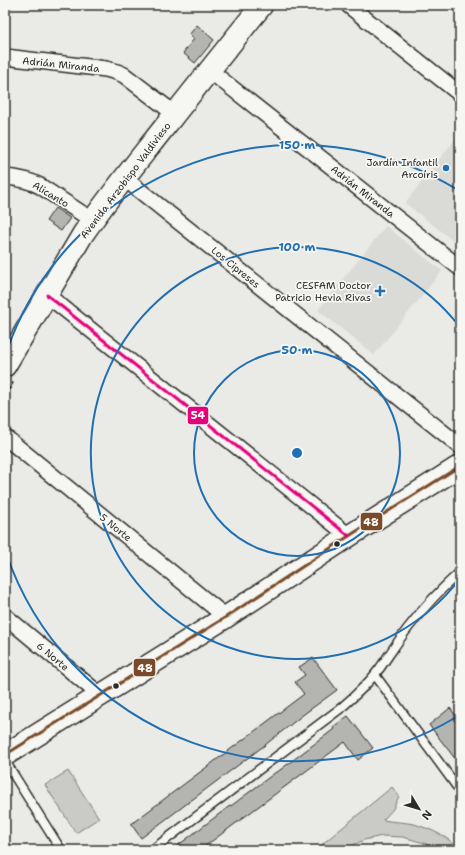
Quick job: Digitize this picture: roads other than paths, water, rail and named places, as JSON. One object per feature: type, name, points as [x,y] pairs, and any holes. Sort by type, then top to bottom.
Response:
[{"type":"street","name":"Avenida Arzobispo Valdivieso","points":[[5,366],[92,220],[209,70],[262,5]]},
{"type":"street","points":[[348,5],[460,94]]},
{"type":"street","name":"Adrián Miranda","points":[[5,57],[106,69],[117,72],[175,114]]},
{"type":"street","name":"Adrián Miranda","points":[[209,70],[460,268]]},
{"type":"street","name":"Alicanto","points":[[5,177],[18,178],[33,182],[92,220]]},
{"type":"street","name":"Los Cipreses","points":[[124,178],[460,446]]},
{"type":"street","points":[[47,295],[349,536]]},
{"type":"street","name":"5 Norte","points":[[5,436],[226,617]]},
{"type":"street","points":[[5,754],[226,617],[349,536],[460,466]]},
{"type":"street","name":"6 Norte","points":[[5,616],[100,695]]},
{"type":"lane","points":[[152,850],[341,708],[375,675],[408,628],[431,599],[460,572]]},
{"type":"lane","points":[[375,675],[460,791]]},
{"type":"lane","points":[[5,761],[61,850]]},
{"type":"place","name":"Jardín Infantil Arcoíris","points":[[446,168]]},
{"type":"place","name":"CESFAM Doctor Patricio Hevia Rivas","points":[[380,291]]}]
